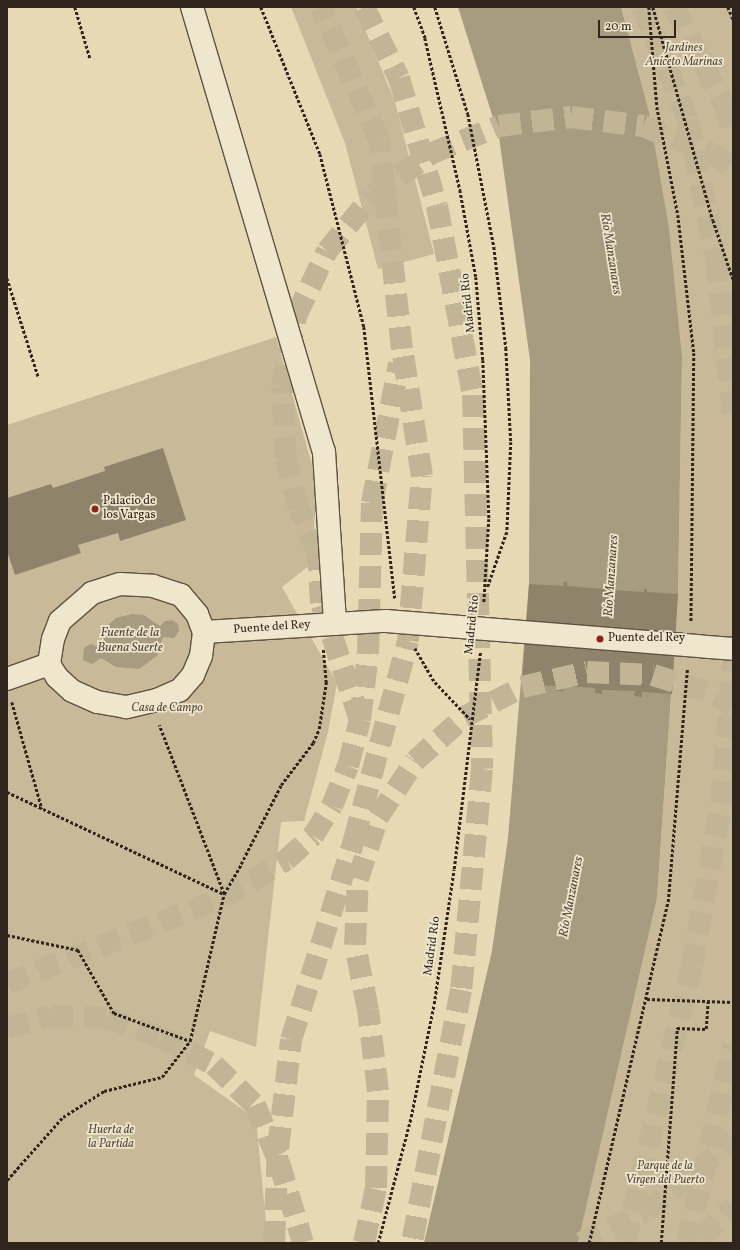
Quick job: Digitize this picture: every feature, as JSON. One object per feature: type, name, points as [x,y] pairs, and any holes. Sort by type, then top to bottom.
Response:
[{"type":"street","points":[[192,7],[324,452],[328,625]]},
{"type":"street","points":[[120,584],[153,586],[182,595],[197,614],[204,632],[201,656],[193,675],[180,690],[150,702],[126,707],[97,702],[72,691],[58,678],[50,664],[53,639],[60,621],[92,593],[120,584]]},
{"type":"street","name":"Puente del Rey","points":[[204,632],[399,622],[525,634],[733,649]]},
{"type":"street","points":[[9,689],[50,664]]},
{"type":"path","points":[[75,7],[90,58]]},
{"type":"path","points":[[261,7],[320,154],[364,326],[389,560],[399,622],[435,682],[470,719]]},
{"type":"path","name":"Madrid Río","points":[[378,1243],[410,1117],[434,1004],[454,869],[470,719],[483,630],[490,519],[483,360],[476,277],[456,175],[425,38],[414,7]]},
{"type":"path","points":[[436,7],[468,114],[494,247],[506,348],[511,442],[507,532],[485,593]]},
{"type":"path","points":[[653,7],[713,220],[733,279]]},
{"type":"path","points":[[728,7],[733,19]]},
{"type":"path","points":[[7,278],[38,376]]},
{"type":"path","points":[[7,1180],[63,1117],[104,1091],[162,1077],[190,1040],[224,894],[242,864],[281,785],[307,753],[319,729],[326,683],[328,625]]},
{"type":"path","points":[[9,689],[42,809]]},
{"type":"path","points":[[150,702],[224,894]]},
{"type":"path","points":[[7,792],[224,894]]},
{"type":"path","points":[[7,935],[78,950],[114,1013],[190,1040]]},
{"type":"path","points":[[647,999],[733,1002]]},
{"type":"path","points":[[661,1243],[677,1028],[706,1029],[708,1002]]},
{"type":"green space","points":[[291,7],[356,7],[395,102],[434,254],[378,269],[345,143]]},
{"type":"green space","points":[[621,7],[733,7],[733,1243],[578,1243],[657,898],[678,594],[682,356],[669,227],[649,112]]},
{"type":"green space","points":[[276,337],[318,486],[310,565],[282,587],[337,683],[328,732],[304,821],[281,822],[256,1047],[210,1031],[194,1075],[256,1119],[268,1243],[7,1243],[7,425]]},
{"type":"water","name":"Río Manzanares","points":[[458,7],[621,7],[649,112],[669,227],[682,356],[678,594],[657,898],[578,1243],[424,1243],[492,951],[508,838],[529,584],[530,360],[499,137]]},
{"type":"water","name":"Fuente de la Buena Suerte","points":[[132,614],[144,615],[160,626],[165,621],[172,620],[178,624],[179,631],[174,638],[163,637],[157,656],[139,669],[116,667],[101,658],[92,664],[83,660],[84,648],[91,644],[98,647],[106,627],[116,618]]},
{"type":"building","name":"Palacio de los Vargas","points":[[163,448],[186,520],[120,541],[118,533],[78,545],[81,553],[15,575],[7,551],[7,498],[51,484],[53,488],[105,471],[104,467]]},
{"type":"building","name":"Puente del Rey","points":[[564,582],[567,582],[567,586],[604,589],[604,585],[614,586],[613,590],[644,592],[644,589],[647,589],[647,592],[678,594],[672,694],[642,692],[642,697],[634,696],[635,691],[602,690],[602,694],[595,693],[595,688],[564,686],[563,691],[556,691],[556,686],[522,684],[529,584],[564,586]]},
{"type":"tunnel","points":[[274,1243],[278,1149],[291,1040],[354,840],[408,641],[422,476],[402,349],[379,140],[321,7]]},
{"type":"tunnel","points":[[364,7],[399,78],[437,206],[473,395],[482,769],[461,990],[412,1243]]},
{"type":"tunnel","points":[[642,7],[688,119],[716,260],[733,415]]},
{"type":"tunnel","points":[[674,7],[724,105],[733,135]]},
{"type":"tunnel","points":[[360,720],[321,603],[318,552],[299,509],[286,459],[282,387],[296,316],[327,251],[373,195],[432,153],[499,126],[571,117],[643,126],[711,153],[733,169]]},
{"type":"tunnel","points":[[7,983],[223,898],[286,860],[313,836],[332,806],[348,766],[360,720],[368,654],[372,503],[399,364]]},
{"type":"tunnel","points":[[625,1243],[692,966],[721,803],[733,661]]},
{"type":"tunnel","points":[[364,1243],[376,1188],[378,1091],[368,1010],[355,945],[358,879],[378,817],[415,761],[464,717],[522,687],[587,672],[653,675],[717,695],[733,705]]},
{"type":"tunnel","points":[[7,1028],[51,1016],[107,1018],[161,1037],[214,1065],[255,1105],[279,1162],[303,1243]]},
{"type":"tunnel","points":[[687,1243],[733,1045]]},
{"type":"tunnel","points":[[581,1243],[646,1211],[733,1141]]},
{"type":"tunnel","points":[[688,1243],[701,1237],[733,1207]]},
{"type":"place","name":"Palacio de los Vargas","points":[[95,509]]},
{"type":"place","name":"Puente del Rey","points":[[600,639]]},
{"type":"park label","name":"Jardines Aniceto Marinas","points":[[684,56]]},
{"type":"park label","name":"Casa de Campo","points":[[167,709]]},
{"type":"park label","name":"Huerta de la Partida","points":[[111,1138]]},
{"type":"park label","name":"Parque de la Virgen del Puerto","points":[[665,1174]]}]
